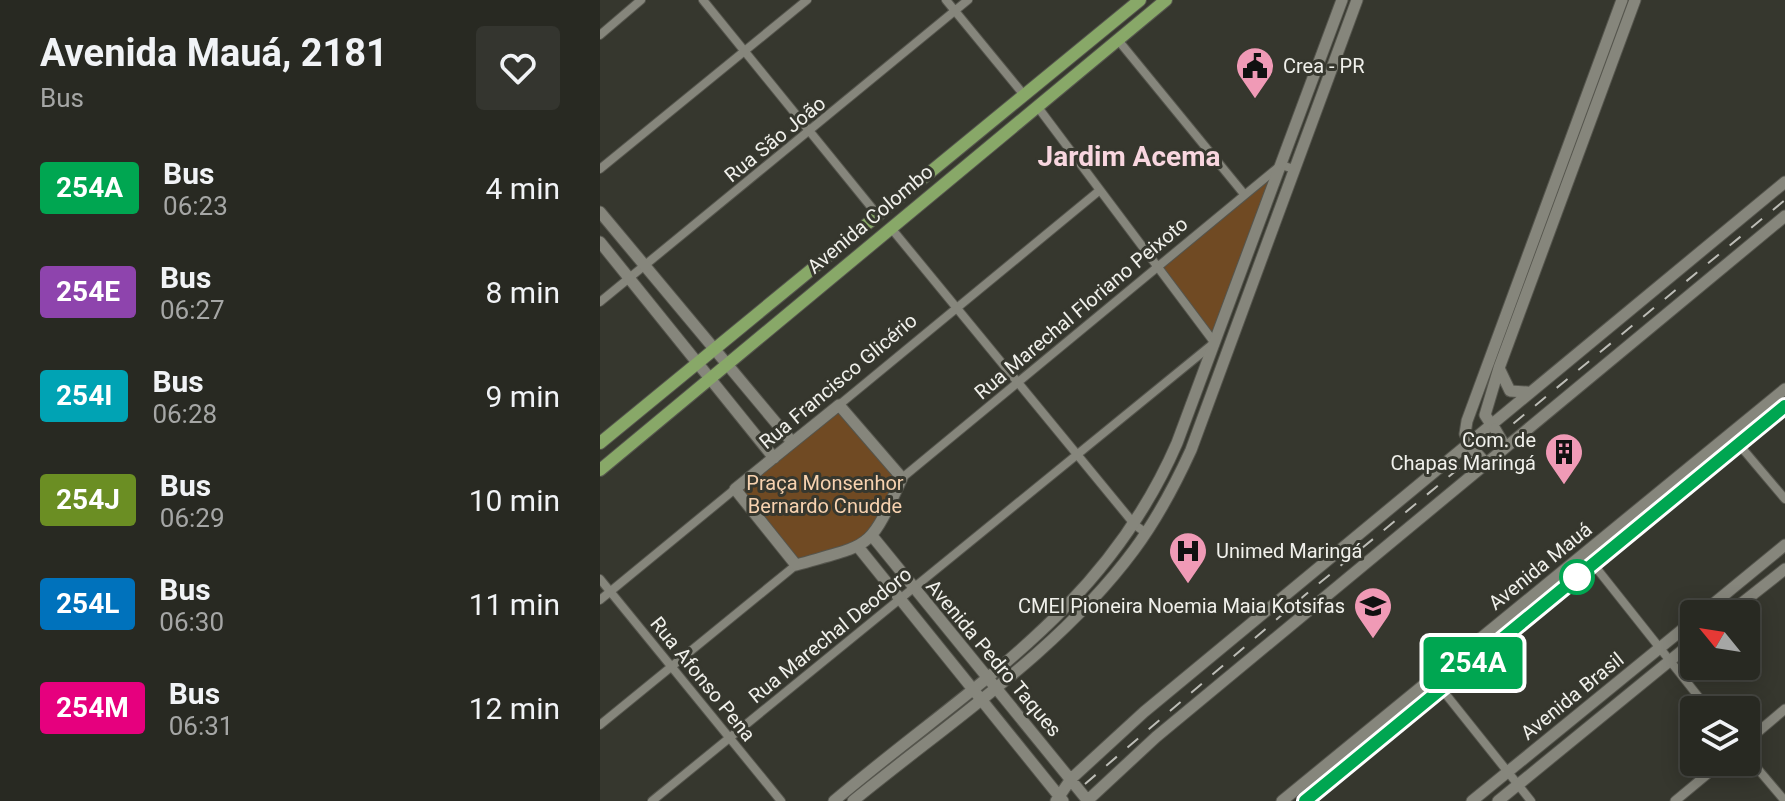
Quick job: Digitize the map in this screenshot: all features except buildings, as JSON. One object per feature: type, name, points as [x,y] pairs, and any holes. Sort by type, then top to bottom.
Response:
[{"type":"main road","name":"Avenida Colombo","points":[[600,470],[1166,0]]},
{"type":"main road","points":[[1049,632],[1135,525],[1157,489],[1342,0]]},
{"type":"main road","points":[[834,801],[925,735],[1098,592],[1146,533],[1171,493],[1191,450],[1357,0]]},
{"type":"main road","points":[[1610,51],[1622,0]]},
{"type":"main road","points":[[1485,460],[1470,444],[1467,421],[1522,292],[1610,51],[1635,0]]},
{"type":"main road","name":"Avenida Colombo","points":[[600,443],[876,213],[1138,2]]},
{"type":"main road","points":[[1137,25],[1138,2]]},
{"type":"main road","points":[[955,152],[964,167]]},
{"type":"main road","points":[[944,161],[953,176]]},
{"type":"main road","points":[[1060,800],[1071,779],[1144,712],[1785,182]]},
{"type":"main road","points":[[600,212],[792,442]]},
{"type":"main road","points":[[1088,801],[1156,737],[1501,445],[1785,216]]},
{"type":"main road","points":[[600,242],[774,458]]},
{"type":"main road","points":[[1501,445],[1486,411],[1522,292]]},
{"type":"main road","points":[[1499,368],[1510,391],[1528,392]]},
{"type":"main road","name":"Avenida Mauá","points":[[1286,800],[1785,389]]},
{"type":"main road","points":[[735,489],[796,565],[859,548],[873,537],[902,478],[839,405]]},
{"type":"main road","name":"Rua Francisco Glicério","points":[[735,489],[839,405]]},
{"type":"main road","name":"Avenida Mauá","points":[[1305,801],[1785,406]]},
{"type":"main road","name":"Avenida Pedro Taques","points":[[873,537],[1088,801]]},
{"type":"main road","points":[[1718,600],[1785,545]]},
{"type":"main road","name":"Avenida Pedro Taques","points":[[859,548],[1060,800]]},
{"type":"main road","points":[[1746,600],[1785,569]]},
{"type":"main road","name":"Avenida Brasil","points":[[1472,801],[1680,631]]},
{"type":"main road","name":"Avenida Brasil","points":[[1498,801],[1680,652]]},
{"type":"main road","points":[[853,801],[925,735]]},
{"type":"street","points":[[600,35],[641,0]]},
{"type":"street","points":[[703,0],[876,213]]},
{"type":"street","points":[[600,169],[807,0]]},
{"type":"street","points":[[946,0],[1024,95]]},
{"type":"street","name":"Rua São João","points":[[600,302],[968,0]]},
{"type":"street","points":[[1118,40],[1244,194]]},
{"type":"street","points":[[1037,106],[1214,342],[1229,347]]},
{"type":"street","points":[[1281,165],[1294,169]]},
{"type":"street","name":"Rua Marechal Floriano Peixoto","points":[[902,478],[1156,265],[1281,165]]},
{"type":"street","name":"Rua Francisco Glicério","points":[[839,405],[1100,190]]},
{"type":"street","points":[[891,228],[1135,525],[1146,533]]},
{"type":"street","name":"Rua Marechal Deodoro","points":[[652,801],[1214,342]]},
{"type":"street","points":[[1731,434],[1785,499]]},
{"type":"street","name":"Rua Francisco Glicério","points":[[600,600],[735,489]]},
{"type":"street","points":[[1585,553],[1698,696]]},
{"type":"street","points":[[600,725],[796,565]]},
{"type":"street","name":"Rua Afonso Pena","points":[[600,579],[781,801]]},
{"type":"street","points":[[1432,677],[1531,801]]},
{"type":"street","points":[[1760,730],[1785,709]]},
{"type":"street","points":[[1760,772],[1785,801]]},
{"type":"street","points":[[1675,801],[1705,776]]},
{"type":"green space","points":[[1281,165],[1214,342],[1156,265]]},
{"type":"green space","name":"Praça Monsenhor Bernardo Cnudde","points":[[839,405],[902,478],[873,537],[796,565],[735,489]]},
{"type":"railway","points":[[1085,784],[1305,595],[1785,200]]},
{"type":"bus line","name":"254A","points":[[1305,801],[1785,406]]},
{"type":"place","name":"Crea - PR","points":[[1255,100]]},
{"type":"place","name":"Com. de Chapas Maringá","points":[[1564,486]]},
{"type":"place","name":"Unimed Maringá","points":[[1188,585]]},
{"type":"place","name":"CMEI Pioneira Noemia Maia Kotsifas","points":[[1373,640]]},
{"type":"district","name":"Jardim Acema","points":[[1129,156]]}]
